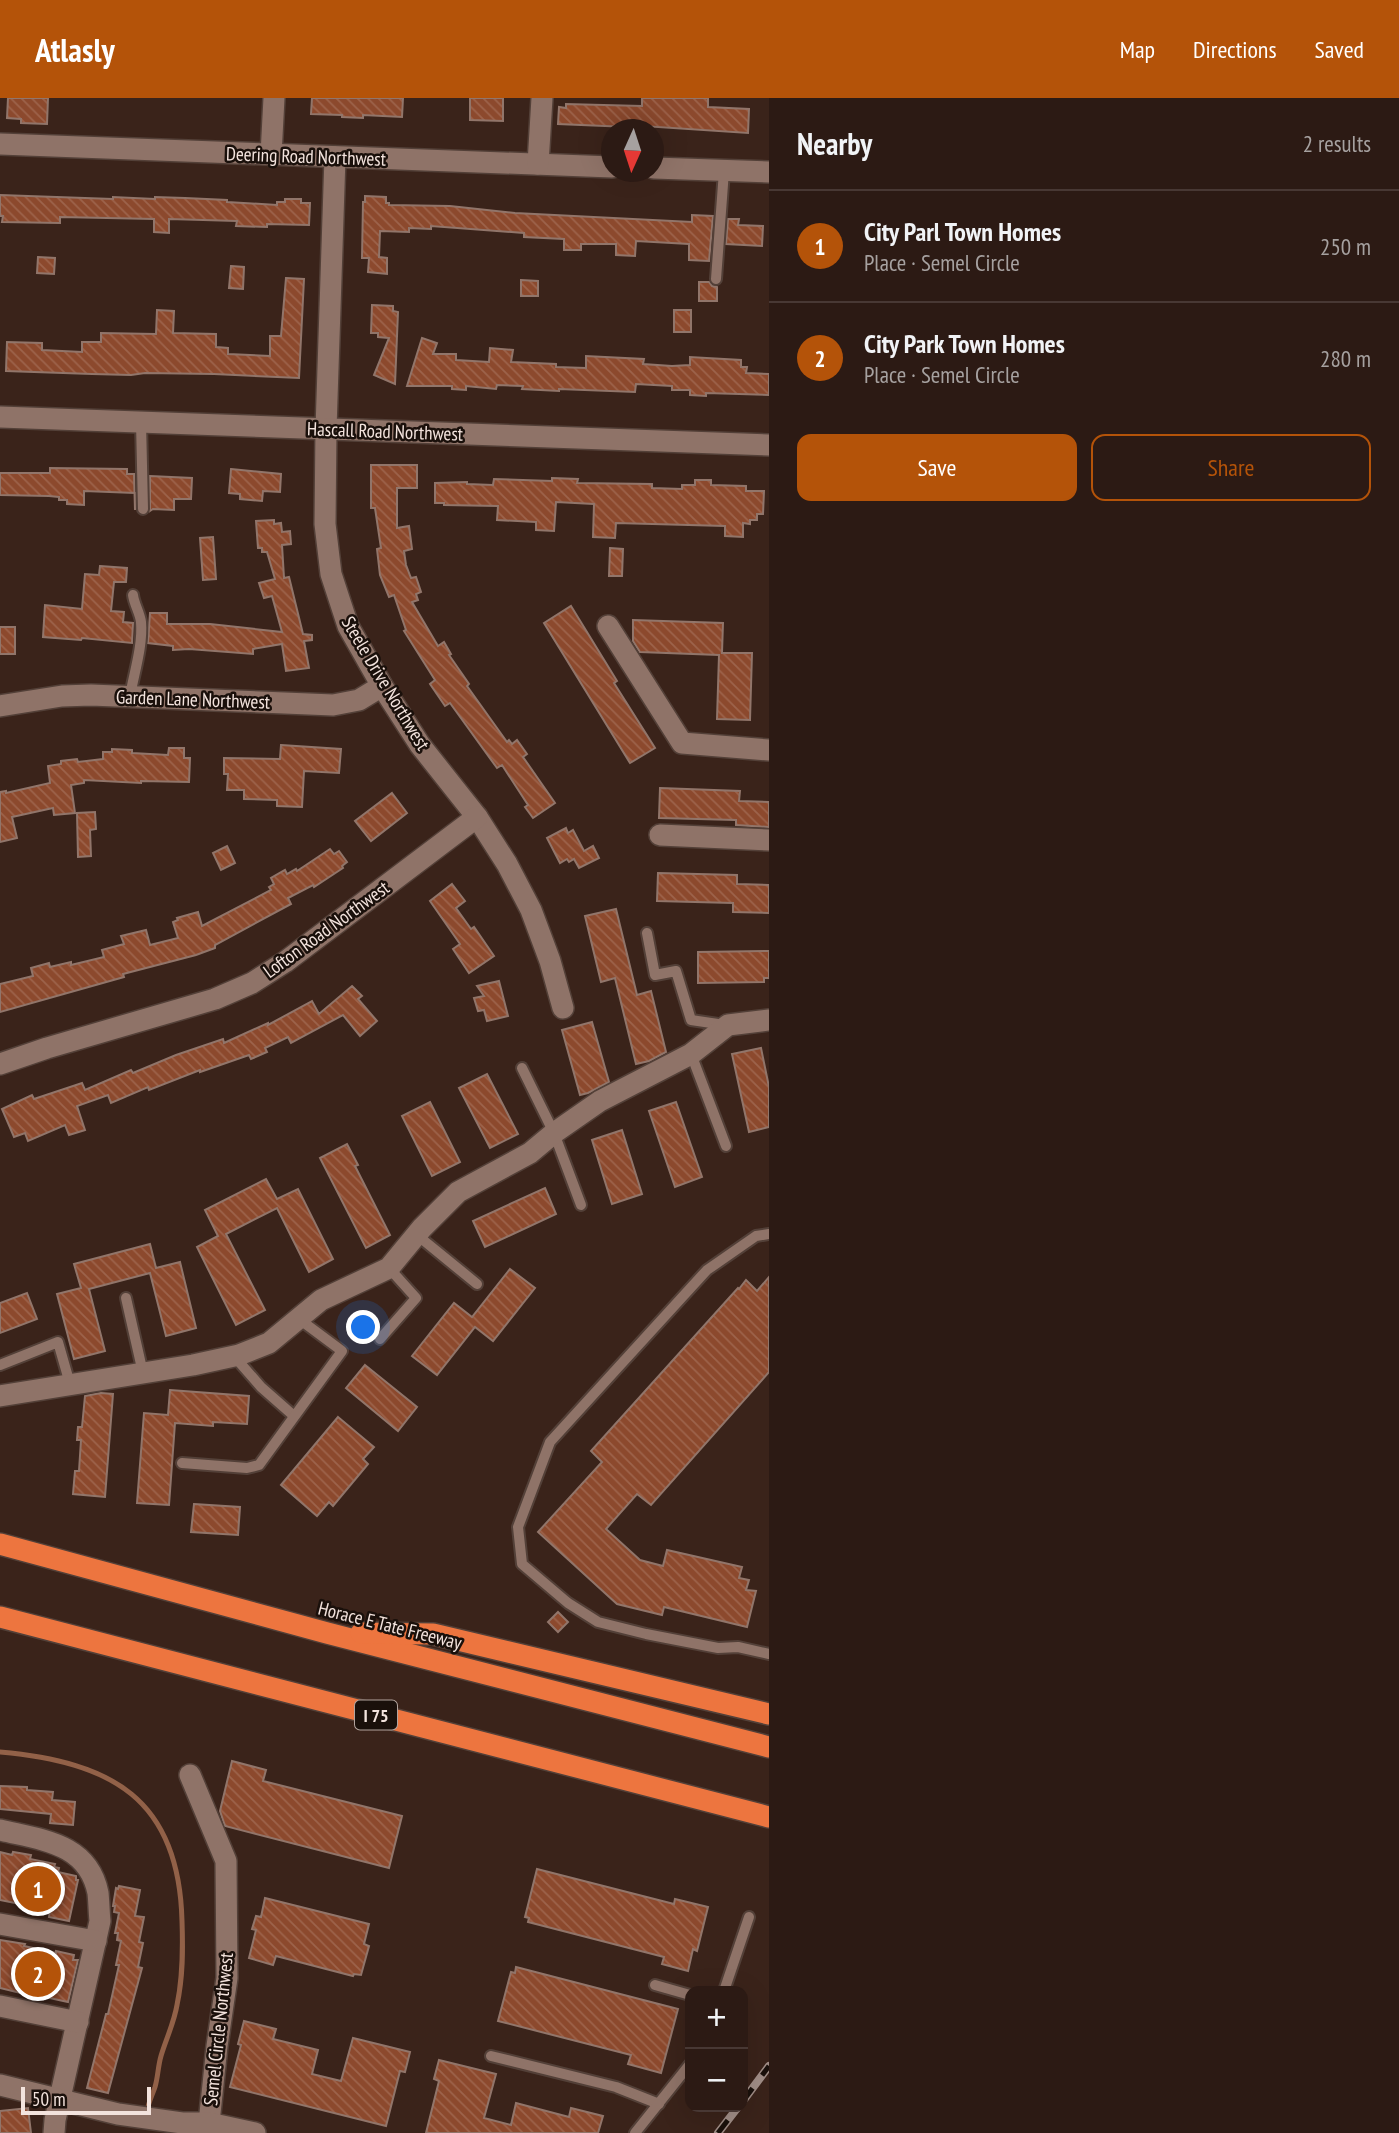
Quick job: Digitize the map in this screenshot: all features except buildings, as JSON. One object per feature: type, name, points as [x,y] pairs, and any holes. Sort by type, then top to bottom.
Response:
[{"type":"highway","name":"Horace E Tate Freeway","points":[[0,1544],[327,1633],[769,1747]]},
{"type":"highway","name":"I 75","points":[[0,1618],[763,1816]]},
{"type":"highway","points":[[327,1633],[432,1634],[769,1714]]},
{"type":"street","points":[[271,155],[274,98]]},
{"type":"street","points":[[538,164],[542,98]]},
{"type":"street","name":"Deering Road Northwest","points":[[0,144],[601,167]]},
{"type":"street","name":"Steele Drive Northwest","points":[[335,157],[325,524],[331,574],[348,626],[383,686],[421,745],[477,817],[507,864],[531,910],[550,961],[563,1008]]},
{"type":"street","points":[[664,168],[769,172]]},
{"type":"street","name":"Hascall Road Northwest","points":[[0,417],[769,445]]},
{"type":"street","points":[[608,626],[682,743],[769,750]]},
{"type":"street","name":"Garden Lane Northwest","points":[[5,708],[62,696],[91,695],[333,705],[359,700],[383,686]]},
{"type":"street","name":"Lofton Road Northwest","points":[[0,1064],[215,999],[252,983],[285,962],[477,817]]},
{"type":"street","points":[[660,835],[769,840]]},
{"type":"street","points":[[0,1396],[234,1356],[269,1343],[321,1300],[389,1268],[458,1192],[530,1153],[600,1101],[691,1054],[728,1025],[769,1020]]},
{"type":"street","name":"Semel Circle Northwest","points":[[190,1774],[226,1861],[227,1978],[216,2046],[209,2123]]},
{"type":"street","points":[[0,1829],[67,1848],[86,1864],[97,1892],[100,1921],[54,2133]]},
{"type":"street","points":[[0,1924],[96,1941]]},
{"type":"street","points":[[0,2006],[78,2022]]},
{"type":"street","points":[[0,2085],[118,2113],[181,2123],[209,2123],[255,2133]]},
{"type":"lane","points":[[716,279],[724,170]]},
{"type":"lane","points":[[141,422],[143,509]]},
{"type":"lane","points":[[130,696],[141,620],[134,606],[133,595]]},
{"type":"lane","points":[[647,933],[655,975],[676,971],[691,1020],[728,1025]]},
{"type":"lane","points":[[691,1054],[726,1146]]},
{"type":"lane","points":[[522,1069],[554,1133],[581,1205]]},
{"type":"lane","points":[[769,1234],[756,1236],[707,1270],[550,1442],[518,1527],[522,1564],[568,1603],[598,1622],[718,1648],[738,1647],[769,1654]]},
{"type":"lane","points":[[417,1235],[477,1284]]},
{"type":"lane","points":[[380,1339],[416,1298],[389,1268]]},
{"type":"lane","points":[[126,1297],[144,1373]]},
{"type":"lane","points":[[183,1463],[247,1468],[258,1465],[342,1351],[299,1319]]},
{"type":"lane","points":[[0,1365],[58,1342],[70,1384]]},
{"type":"lane","points":[[234,1356],[261,1387],[294,1416]]},
{"type":"lane","points":[[726,1986],[750,1917]]},
{"type":"lane","points":[[655,1985],[685,1994]]},
{"type":"lane","points":[[491,2056],[616,2087],[659,2105]]},
{"type":"lane","points":[[635,2133],[685,2071]]},
{"type":"waterway","points":[[0,1752],[75,1765],[106,1777],[132,1794],[152,1816],[168,1844],[178,1879],[182,1921],[181,1974],[176,2012],[161,2056],[147,2112]]},
{"type":"railway","points":[[748,2094],[769,2066]]},
{"type":"railway","points":[[718,2133],[734,2112]]},
{"type":"place","name":"City Parl Town Homes","points":[[38,1889]]},
{"type":"place","name":"City Park Town Homes","points":[[38,1974]]}]
